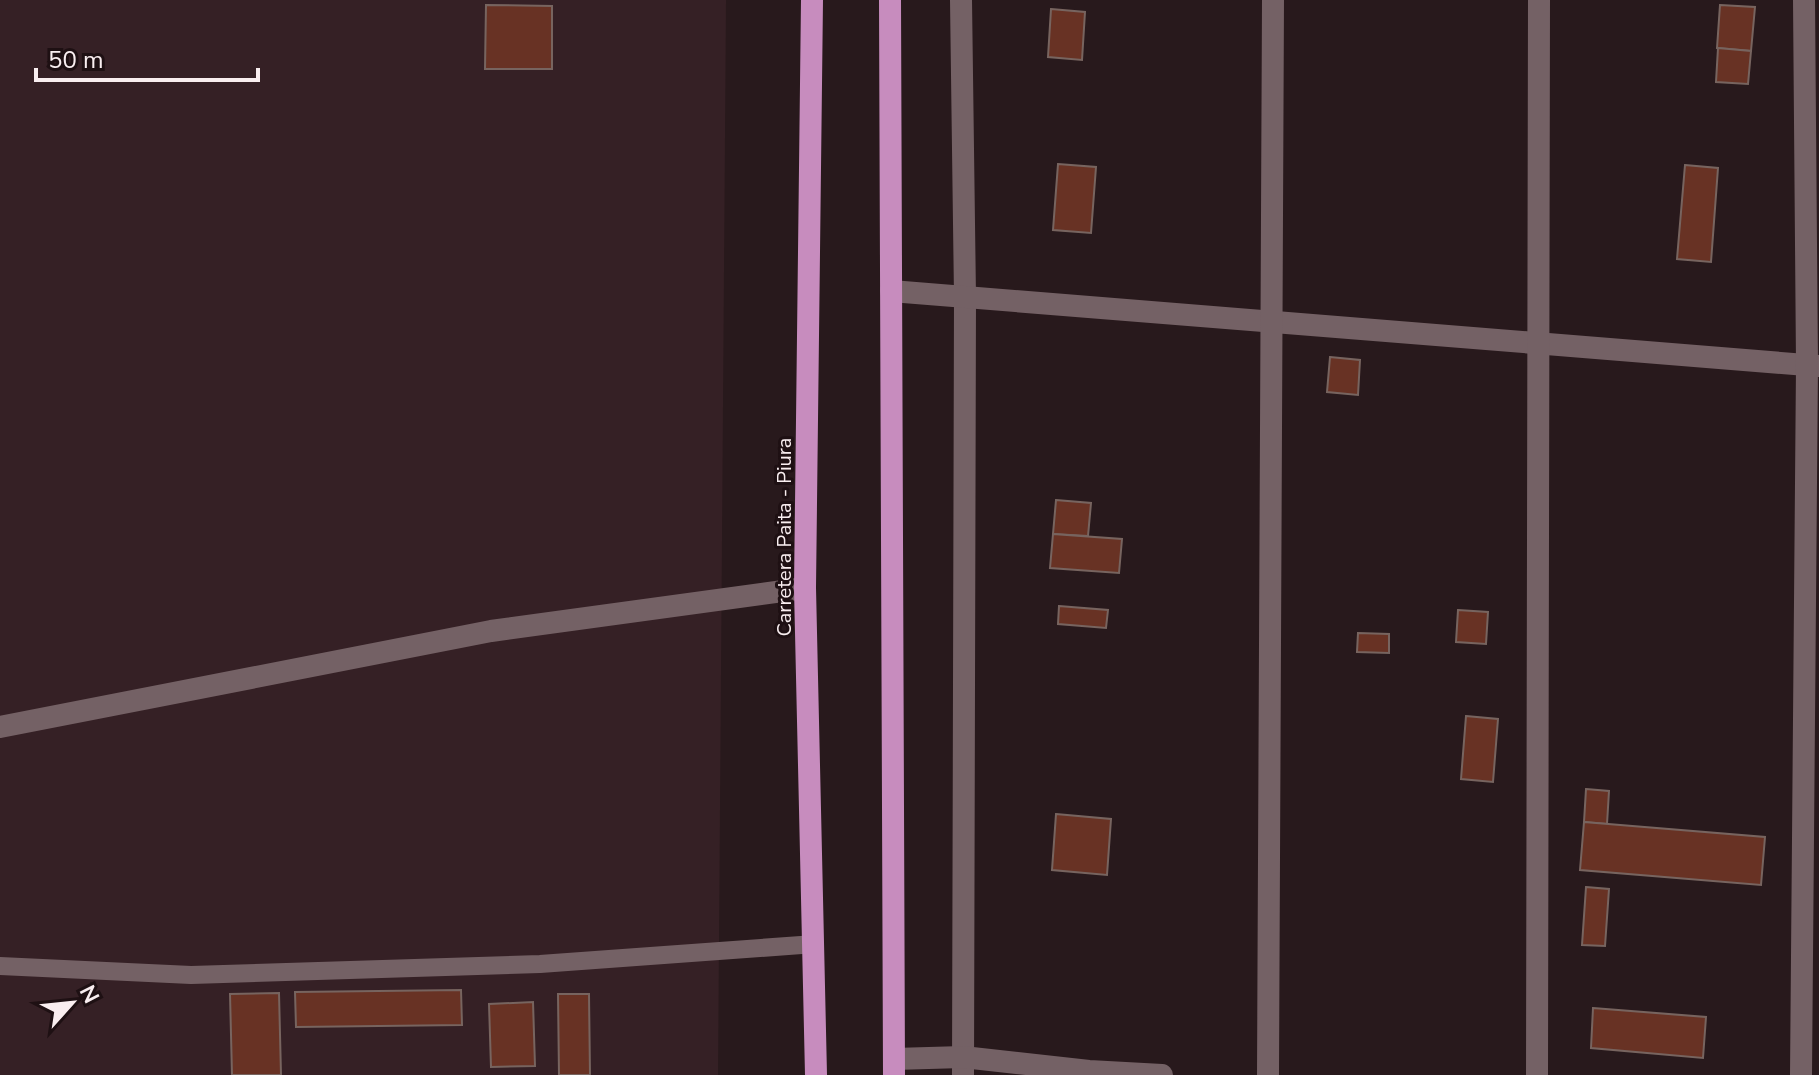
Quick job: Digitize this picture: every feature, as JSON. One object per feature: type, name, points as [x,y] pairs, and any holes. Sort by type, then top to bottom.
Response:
[{"type":"highway","name":"Carretera Paita - Piura","points":[[812,0],[805,588],[816,1075]]},
{"type":"highway","points":[[890,0],[894,1067]]},
{"type":"street","points":[[961,0],[965,297],[963,1066]]},
{"type":"street","points":[[1268,1075],[1273,0]]},
{"type":"street","points":[[1537,1075],[1539,0]]},
{"type":"street","points":[[1801,1075],[1813,366],[1804,0]]},
{"type":"street","points":[[891,291],[1813,366]]},
{"type":"street","points":[[0,727],[491,631],[805,588]]},
{"type":"street","points":[[894,1067],[963,1066],[1162,1075]]},
{"type":"lane","points":[[0,966],[207,974],[540,964],[815,944]]},
{"type":"shaded area","points":[[0,0],[726,0],[718,1075],[0,1075]]},
{"type":"building","points":[[486,5],[552,6],[552,69],[485,69]]},
{"type":"building","points":[[1720,5],[1755,7],[1751,51],[1717,48]]},
{"type":"building","points":[[1051,9],[1085,12],[1082,60],[1048,57]]},
{"type":"building","points":[[1718,48],[1751,51],[1748,84],[1716,82]]},
{"type":"building","points":[[1058,164],[1096,167],[1091,233],[1053,230]]},
{"type":"building","points":[[1685,165],[1718,168],[1711,262],[1677,259]]},
{"type":"building","points":[[1330,357],[1360,360],[1358,395],[1327,392]]},
{"type":"building","points":[[1056,500],[1091,503],[1088,536],[1053,534]]},
{"type":"building","points":[[1053,534],[1122,539],[1119,573],[1050,568]]},
{"type":"building","points":[[1059,606],[1108,610],[1106,628],[1058,624]]},
{"type":"building","points":[[1458,610],[1488,612],[1486,644],[1456,642]]},
{"type":"building","points":[[1358,633],[1389,634],[1389,653],[1357,652]]},
{"type":"building","points":[[1466,716],[1498,719],[1493,782],[1461,779]]},
{"type":"building","points":[[1586,789],[1609,791],[1607,824],[1584,822]]},
{"type":"building","points":[[1056,814],[1111,819],[1107,875],[1052,870]]},
{"type":"building","points":[[1584,822],[1765,837],[1761,885],[1580,870]]},
{"type":"building","points":[[1586,887],[1609,889],[1605,946],[1582,945]]},
{"type":"building","points":[[461,990],[462,1025],[296,1027],[295,992]]},
{"type":"building","points":[[279,993],[281,1075],[232,1075],[230,994]]},
{"type":"building","points":[[558,994],[589,994],[590,1075],[559,1075]]},
{"type":"building","points":[[533,1002],[535,1066],[491,1067],[489,1004]]},
{"type":"building","points":[[1593,1008],[1706,1017],[1703,1058],[1591,1048]]}]
